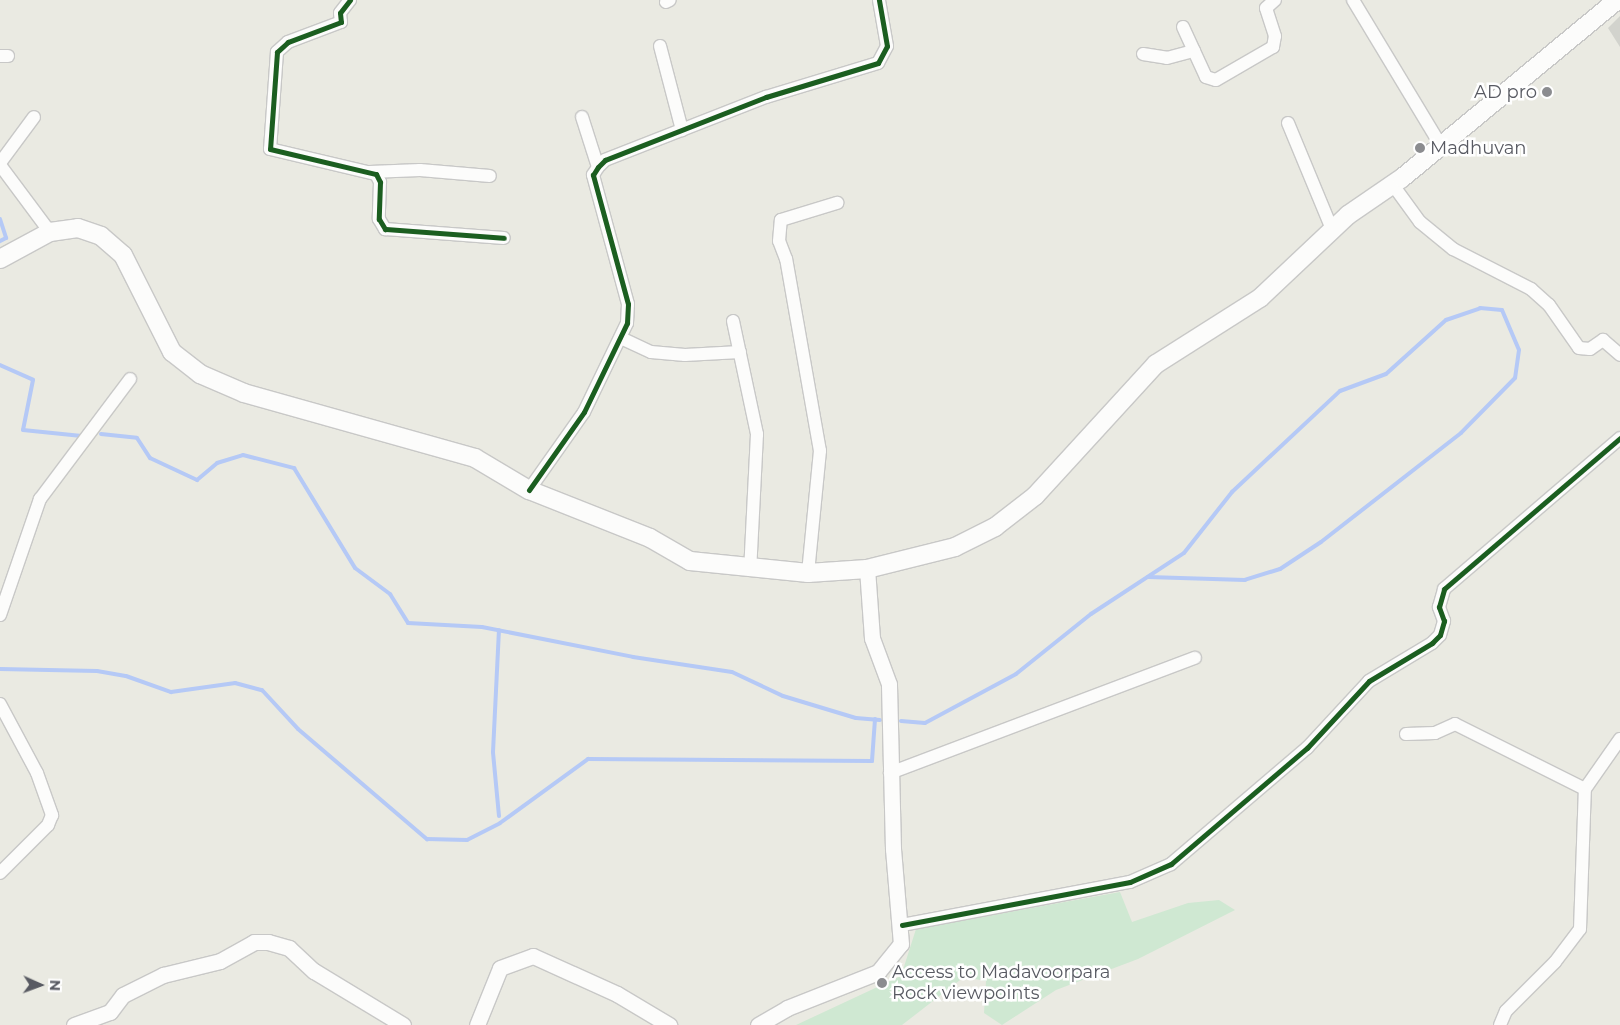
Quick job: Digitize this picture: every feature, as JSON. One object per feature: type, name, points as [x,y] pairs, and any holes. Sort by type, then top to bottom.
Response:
[{"type":"main road","points":[[0,259],[50,232],[78,228],[101,236],[123,255],[172,352],[200,374],[244,393],[475,458],[529,490],[650,538],[690,560],[750,570],[808,573],[868,569],[955,547],[995,527],[1035,496],[1156,364],[1260,298],[1332,229],[1393,185],[1617,0]]},
{"type":"street","points":[[350,0],[340,12],[341,22],[288,42],[277,52],[270,149],[370,172],[420,170],[490,176]]},
{"type":"street","points":[[529,490],[584,412],[623,339],[628,304],[593,176],[598,167],[682,130],[781,92],[878,63],[887,46],[879,0]]},
{"type":"street","points":[[1183,26],[1206,77],[1213,80],[1273,47],[1275,36],[1266,8],[1275,0]]},
{"type":"street","points":[[1353,0],[1440,146]]},
{"type":"street","points":[[660,46],[682,130]]},
{"type":"street","points":[[1143,54],[1167,58],[1194,50]]},
{"type":"street","points":[[34,117],[0,164],[50,232]]},
{"type":"street","points":[[582,117],[598,167]]},
{"type":"street","points":[[1288,123],[1332,229]]},
{"type":"street","points":[[370,172],[380,182],[379,214],[386,229],[504,238]]},
{"type":"street","points":[[1393,185],[1420,222],[1453,249],[1531,289],[1549,306],[1579,348],[1590,349],[1603,340],[1620,355]]},
{"type":"street","points":[[808,573],[820,452],[786,258],[779,241],[781,220],[837,203]]},
{"type":"street","points":[[733,321],[757,434],[750,570]]},
{"type":"street","points":[[623,339],[651,352],[684,356],[740,352]]},
{"type":"street","points":[[0,615],[40,499],[130,379]]},
{"type":"street","points":[[902,925],[1130,882],[1171,864],[1307,748],[1369,681],[1432,643],[1440,635],[1444,621],[1439,607],[1444,589],[1620,438]]},
{"type":"street","points":[[758,1025],[787,1008],[878,972],[901,944],[902,925],[890,773],[889,684],[872,638],[868,569]]},
{"type":"street","points":[[890,773],[1195,658]]},
{"type":"street","points":[[0,704],[37,773],[52,815],[48,825],[0,873]]},
{"type":"street","points":[[1406,734],[1435,733],[1455,724],[1585,789]]},
{"type":"street","points":[[1500,1025],[1506,1011],[1555,962],[1580,929],[1585,789],[1620,739]]},
{"type":"street","points":[[74,1025],[110,1012],[124,995],[154,978],[220,961],[254,942],[268,942],[289,948],[314,971],[402,1025]]},
{"type":"street","points":[[477,1025],[500,968],[533,956],[617,994],[669,1025]]},
{"type":"green space","points":[[1120,892],[1132,922],[1188,903],[1219,900],[1235,910],[1138,959],[1056,990],[1002,1025],[984,1013],[986,981],[964,977],[902,1025],[796,1025],[901,976],[916,929]]},
{"type":"building","points":[[1620,16],[1620,47],[1608,28]]},
{"type":"waterway","points":[[0,219],[6,238],[0,241]]},
{"type":"waterway","points":[[901,721],[925,723],[1016,674],[1091,614],[1184,553],[1232,492],[1340,391],[1386,374],[1446,320],[1480,308],[1502,310],[1519,350],[1515,378],[1461,433],[1321,542],[1280,569],[1245,580],[1148,577]]},
{"type":"waterway","points":[[0,365],[33,380],[23,430],[82,436]]},
{"type":"waterway","points":[[101,434],[137,438],[150,458],[197,480],[217,463],[243,455],[294,468],[355,568],[390,594],[408,623],[482,627],[633,657],[732,672],[783,696],[856,718],[880,720]]},
{"type":"waterway","points":[[499,630],[493,752],[499,816]]},
{"type":"waterway","points":[[0,669],[97,671],[126,676],[171,692],[235,683],[262,690],[298,729],[427,839],[467,840],[500,823],[588,759],[872,761],[875,719]]},
{"type":"cycle path","points":[[350,0],[340,13],[341,22],[288,42],[277,52],[270,149],[376,174],[380,182],[379,219],[385,229],[504,238]]},
{"type":"cycle path","points":[[529,490],[584,412],[627,323],[628,304],[593,175],[598,167],[605,160],[766,97],[878,63],[887,46],[879,0]]},
{"type":"cycle path","points":[[902,925],[1130,882],[1171,864],[1307,748],[1369,681],[1432,643],[1440,635],[1444,621],[1439,607],[1444,589],[1620,438]]},
{"type":"place","name":"AD pro","points":[[1547,92]]},
{"type":"place","name":"Madhuvan","points":[[1420,148]]},
{"type":"place","name":"Access to Madavoorpara Rock viewpoints","points":[[882,983]]}]
